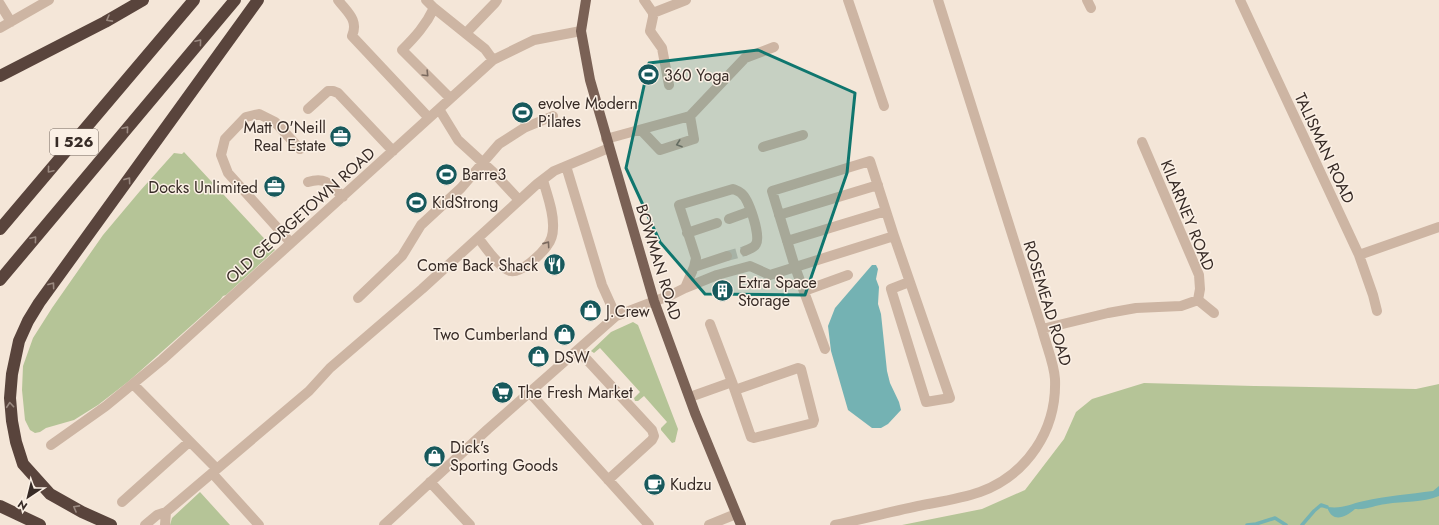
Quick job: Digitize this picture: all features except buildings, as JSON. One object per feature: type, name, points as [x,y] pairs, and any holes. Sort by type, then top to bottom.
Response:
[{"type":"highway","points":[[0,76],[105,22],[143,0]]},
{"type":"highway","name":"I 526","points":[[0,229],[194,0]]},
{"type":"highway","points":[[0,280],[235,0]]},
{"type":"highway","points":[[111,525],[82,512],[50,494],[23,464],[13,428],[10,398],[15,355],[19,341],[28,321],[39,303],[258,0]]},
{"type":"highway","points":[[0,506],[40,525]]},
{"type":"main road","name":"BOWMAN ROAD","points":[[586,0],[581,31],[590,80],[654,301],[741,525]]},
{"type":"street","points":[[0,28],[49,0]]},
{"type":"street","points":[[338,0],[353,19],[355,28],[352,36],[429,118]]},
{"type":"street","points":[[426,0],[485,49],[493,60]]},
{"type":"street","points":[[466,33],[495,3],[496,0]]},
{"type":"street","points":[[644,0],[653,13],[650,31],[662,48],[669,85]]},
{"type":"street","points":[[653,13],[686,0]]},
{"type":"street","points":[[848,0],[884,106]]},
{"type":"street","name":"ROSEMEAD ROAD","points":[[835,525],[980,492],[1005,480],[1020,468],[1036,450],[1051,418],[1054,379],[1042,329],[938,0]]},
{"type":"street","name":"TALISMAN ROAD","points":[[1240,0],[1359,255],[1377,311]]},
{"type":"street","points":[[0,4],[11,22]]},
{"type":"street","points":[[434,8],[420,32],[402,50],[450,98]]},
{"type":"street","name":"OLD GEORGETOWN ROAD","points":[[51,445],[106,406],[162,360],[493,60],[534,40],[581,31]]},
{"type":"street","points":[[145,525],[158,515],[166,512],[309,391],[330,368],[422,289],[542,180],[554,171],[608,144],[641,130],[690,116],[745,58],[774,47]]},
{"type":"street","points":[[308,109],[328,90],[338,93],[393,151]]},
{"type":"street","points":[[439,109],[458,140],[493,172],[519,200]]},
{"type":"street","points":[[291,243],[228,173],[221,155],[225,139],[246,117],[259,114],[275,122],[300,149]]},
{"type":"street","points":[[358,298],[402,256],[421,224],[461,188],[499,144],[524,128],[553,116]]},
{"type":"street","points":[[641,130],[660,150],[694,139],[690,116]]},
{"type":"street","points":[[763,147],[803,135]]},
{"type":"street","name":"KILARNEY ROAD","points":[[1142,142],[1199,275],[1200,290],[1198,300]]},
{"type":"street","points":[[825,349],[787,241],[772,191],[870,161],[894,236],[910,282],[950,398],[926,402],[891,289],[910,282]]},
{"type":"street","points":[[566,166],[602,285],[616,316]]},
{"type":"street","points":[[308,182],[317,179],[329,182],[343,196]]},
{"type":"street","points":[[478,238],[500,264],[510,271],[518,271],[524,268],[547,246],[554,229],[542,180]]},
{"type":"street","points":[[779,215],[878,185]]},
{"type":"street","points":[[686,288],[696,258],[679,206],[733,189],[742,193],[749,204],[758,236],[756,244],[745,251]]},
{"type":"street","points":[[787,241],[886,210]]},
{"type":"street","points":[[729,219],[751,211]]},
{"type":"street","points":[[688,233],[716,223]]},
{"type":"street","points":[[1359,255],[1439,227]]},
{"type":"street","points":[[384,525],[616,316],[671,295],[717,275],[750,266],[770,275],[894,236]]},
{"type":"street","points":[[694,267],[727,256]]},
{"type":"street","points":[[804,291],[848,274]]},
{"type":"street","points":[[1042,329],[1108,313],[1136,308],[1180,306],[1198,300],[1214,313]]},
{"type":"street","points":[[690,397],[733,386],[798,368],[801,369],[814,420],[813,423],[754,438],[751,437],[733,386],[710,324]]},
{"type":"street","points":[[578,350],[652,430],[654,436],[652,440],[608,480]]},
{"type":"street","points":[[133,384],[189,442],[259,525]]},
{"type":"street","points":[[530,393],[649,525]]},
{"type":"street","points":[[122,502],[189,442]]},
{"type":"street","points":[[430,482],[470,525]]},
{"type":"street","points":[[165,525],[166,512]]},
{"type":"street","points":[[709,525],[736,514]]},
{"type":"highlighted area","points":[[758,50],[855,93],[847,173],[805,295],[705,294],[660,242],[626,168],[649,63]]},
{"type":"green space","points":[[184,152],[275,250],[129,381],[98,405],[74,420],[46,428],[35,433],[30,430],[25,420],[22,390],[23,366],[33,338],[103,235],[174,153],[182,154]]},
{"type":"green space","points":[[633,322],[638,325],[678,429],[675,442],[672,443],[661,430],[667,422],[644,396],[638,401],[635,401],[634,398],[640,392],[600,348],[594,353],[591,351],[611,332]]},
{"type":"green space","points":[[1144,383],[1416,389],[1439,384],[1439,525],[902,525],[982,509],[1025,490],[1064,439],[1076,412],[1092,399]]},
{"type":"green space","points":[[200,492],[230,525],[170,525],[172,518]]},
{"type":"water","points":[[872,265],[876,265],[878,269],[876,279],[879,287],[878,304],[881,314],[887,371],[890,383],[901,410],[888,424],[881,428],[872,428],[848,410],[831,351],[828,326],[835,308]]},
{"type":"water","points":[[1439,486],[1439,496],[1433,498],[1355,509],[1343,517],[1335,517],[1329,512],[1327,507],[1342,507],[1381,498],[1433,491]]},
{"type":"waterway","points":[[1302,525],[1321,505],[1327,507]]},
{"type":"waterway","points":[[1247,525],[1256,524],[1275,518],[1286,525]]},
{"type":"tunnel","points":[[727,256],[745,251]]},
{"type":"place","name":"360 Yoga","points":[[649,75]]},
{"type":"place","name":"evolve Modern Pilates","points":[[522,112]]},
{"type":"place","name":"Matt O'Neill Real Estate","points":[[341,136]]},
{"type":"place","name":"Barre3","points":[[446,174]]},
{"type":"place","name":"Docks Unlimited","points":[[274,187]]},
{"type":"place","name":"KidStrong","points":[[416,202]]},
{"type":"place","name":"Come Back Shack","points":[[554,265]]},
{"type":"place","name":"Extra Space Storage","points":[[722,291]]},
{"type":"place","name":"J.Crew","points":[[591,311]]},
{"type":"place","name":"Two Cumberland","points":[[564,334]]},
{"type":"place","name":"DSW","points":[[539,357]]},
{"type":"place","name":"The Fresh Market","points":[[502,392]]},
{"type":"place","name":"Dick's Sporting Goods","points":[[434,456]]},
{"type":"place","name":"Kudzu","points":[[654,484]]}]
